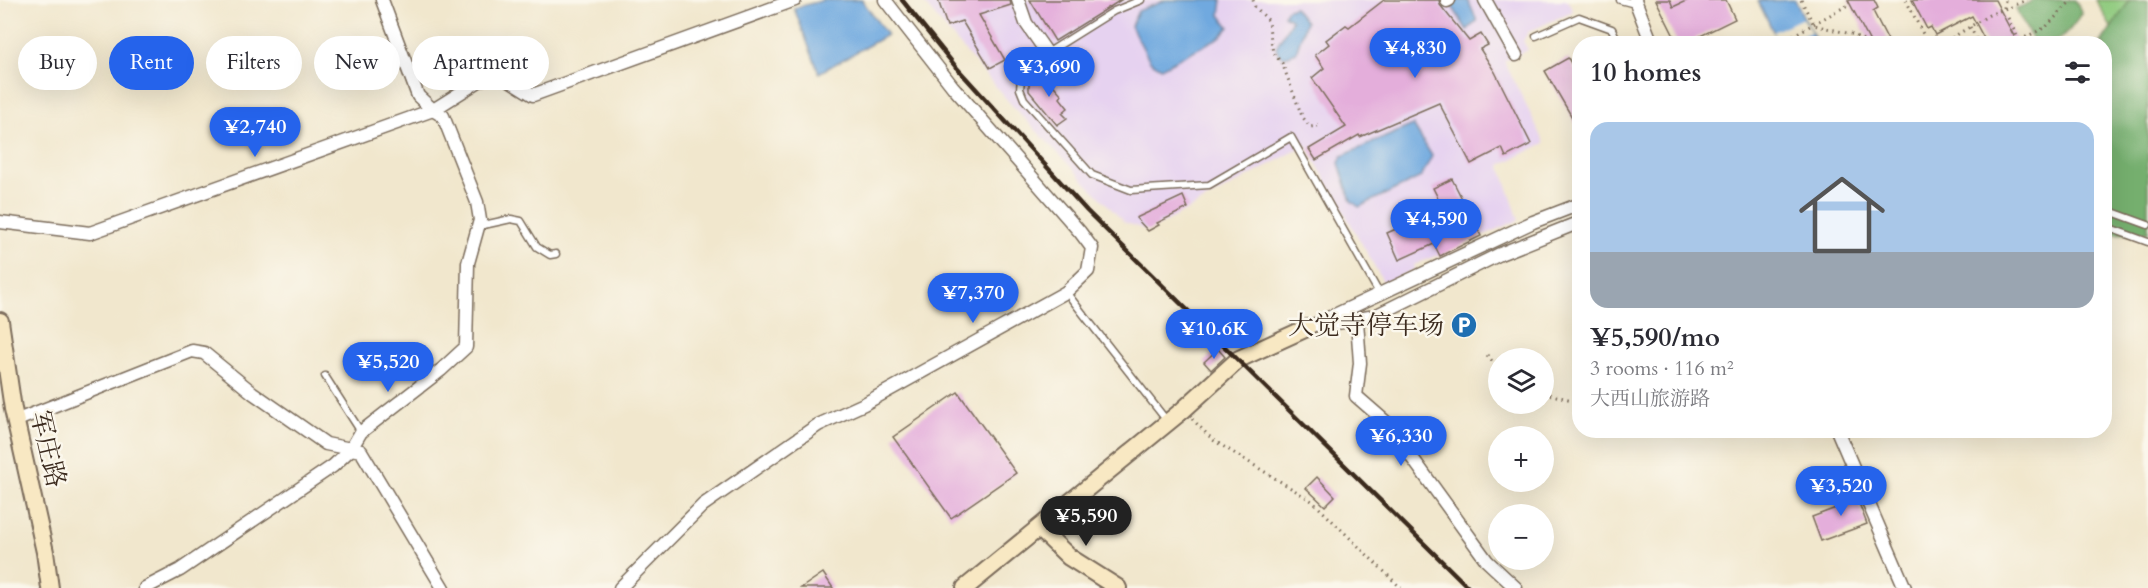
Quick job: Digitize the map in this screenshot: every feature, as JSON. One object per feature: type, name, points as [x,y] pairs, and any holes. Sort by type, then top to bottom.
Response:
[{"type":"street","points":[[145,588],[180,570],[333,466],[351,449],[361,432],[441,370],[466,347],[468,263],[479,226],[477,202],[443,116],[418,96],[382,0]]},
{"type":"street","points":[[0,222],[90,233],[433,110],[495,71],[533,95],[795,0]]},
{"type":"street","points":[[620,588],[703,505],[818,425],[864,404],[1004,323],[1066,292],[1088,271],[1092,248],[953,87],[885,0]]},
{"type":"street","points":[[1018,0],[1026,23],[1047,53]]},
{"type":"street","points":[[1485,0],[1516,55]]},
{"type":"street","points":[[1635,2],[1649,36]]},
{"type":"street","points":[[965,588],[1183,410],[1239,359],[1533,222],[1572,207]]},
{"type":"street","points":[[1307,328],[1375,316],[1500,254],[1572,225]]},
{"type":"street","name":"军庄路","points":[[0,321],[11,414],[45,552],[50,588]]},
{"type":"street","points":[[1357,321],[1360,363],[1356,396],[1387,423],[1487,561],[1516,588]]},
{"type":"street","points":[[11,414],[192,351],[204,353],[253,393],[326,444],[361,451],[443,588]]},
{"type":"street","points":[[1840,438],[1905,588]]},
{"type":"street","points":[[1039,528],[1069,557],[1114,587]]},
{"type":"lane","points":[[1141,0],[1114,11],[1031,63],[1021,79],[1020,88],[1024,99],[1092,175],[1131,190],[1209,185],[1291,137],[1378,293]]},
{"type":"lane","points":[[1620,0],[1635,2]]},
{"type":"lane","points":[[1536,36],[1579,17],[1612,28],[1616,36]]},
{"type":"lane","points":[[2112,212],[2148,225]]},
{"type":"lane","points":[[479,226],[511,219],[521,222],[537,247],[550,255],[556,254]]},
{"type":"lane","points":[[2112,229],[2148,242]]},
{"type":"lane","points":[[1066,292],[1167,421]]},
{"type":"lane","points":[[325,376],[361,432]]},
{"type":"path","points":[[1253,0],[1255,7],[1268,20],[1270,46],[1282,63],[1302,116],[1310,127],[1318,126]]},
{"type":"path","points":[[1801,0],[1814,25],[1855,36]]},
{"type":"path","points":[[1906,0],[1924,36]]},
{"type":"path","points":[[2004,8],[2005,0]]},
{"type":"path","points":[[1955,36],[2004,8],[2027,0]]},
{"type":"path","points":[[2030,36],[2046,27],[2072,0]]},
{"type":"path","points":[[1793,36],[1850,4]]},
{"type":"path","points":[[2008,18],[2017,36]]},
{"type":"path","points":[[1970,27],[1975,36]]},
{"type":"path","points":[[1554,396],[1572,400]]},
{"type":"path","points":[[1183,410],[1213,440],[1312,501],[1401,588]]},
{"type":"shaded area","points":[[921,0],[1568,0],[1573,11],[1528,32],[1523,41],[1528,50],[1504,61],[1545,143],[1500,165],[1519,220],[1414,265],[1415,269],[1384,283],[1306,145],[1149,231],[1124,222],[1009,102]]},
{"type":"green space","points":[[2034,0],[2075,0],[2082,13],[2064,36],[2030,36],[2016,9]]},
{"type":"green space","points":[[2096,0],[2130,0],[2112,29]]},
{"type":"green space","points":[[2130,0],[2148,0],[2148,233],[2112,234],[2112,36],[2105,36]]},
{"type":"water","points":[[824,0],[862,0],[887,35],[819,73],[794,8]]},
{"type":"water","points":[[1166,0],[1222,0],[1220,15],[1229,27],[1220,37],[1161,68],[1150,61],[1131,26],[1138,11]]},
{"type":"water","points":[[1448,0],[1468,0],[1477,21],[1467,30]]},
{"type":"water","points":[[1795,0],[1813,36],[1776,36],[1758,1]]},
{"type":"water","points":[[1294,7],[1306,22],[1296,52],[1285,57],[1279,55],[1276,47],[1292,20],[1284,15],[1286,10]]},
{"type":"water","points":[[1413,125],[1432,156],[1421,177],[1359,207],[1351,201],[1339,163],[1342,156]]},
{"type":"pier","points":[[1803,18],[1811,32],[1802,36],[1775,36],[1773,32]]},
{"type":"building","points":[[938,0],[1010,0],[1011,5],[979,15],[1005,60],[990,68],[962,21],[947,26]]},
{"type":"building","points":[[1030,0],[1121,0],[1055,41]]},
{"type":"building","points":[[1384,0],[1439,0],[1440,5],[1469,41],[1481,34],[1488,45],[1480,49],[1495,72],[1531,144],[1506,157],[1502,148],[1471,164],[1439,103],[1360,137],[1359,135],[1316,160],[1309,149],[1346,127],[1312,78],[1324,68],[1315,55],[1329,44],[1326,40],[1346,25],[1349,27]]},
{"type":"building","points":[[1656,0],[1670,0],[1673,7],[1688,0],[1726,0],[1735,19],[1700,36],[1674,36]]},
{"type":"building","points":[[1848,0],[1874,0],[1878,8],[1873,11],[1886,36],[1867,36]]},
{"type":"building","points":[[1912,0],[1995,0],[2014,36],[1983,36],[1972,16],[1935,35],[1931,27],[1927,29]]},
{"type":"building","points":[[1568,58],[1572,65],[1572,117],[1545,71]]},
{"type":"building","points":[[1039,76],[1048,79],[1062,95],[1060,98],[1068,108],[1062,113],[1067,118],[1057,125],[1029,91],[1029,83]]},
{"type":"building","points":[[1452,179],[1481,236],[1440,256],[1434,244],[1399,260],[1387,233],[1405,225],[1406,229],[1444,210],[1433,188]]},
{"type":"building","points":[[1183,196],[1188,208],[1157,223],[1159,225],[1148,231],[1136,218]]},
{"type":"building","points":[[1218,349],[1225,357],[1211,370],[1204,362]]},
{"type":"building","points":[[958,392],[1016,473],[951,518],[893,437]]},
{"type":"building","points":[[1317,477],[1335,496],[1325,506],[1306,488]]},
{"type":"building","points":[[1853,488],[1867,524],[1821,541],[1812,517],[1844,505],[1839,493]]},
{"type":"building","points":[[823,573],[833,588],[801,588]]},
{"type":"railway","points":[[902,0],[956,67],[1087,211],[1469,588]]},
{"type":"place","name":"大觉寺停车场","points":[[1464,325]]}]
